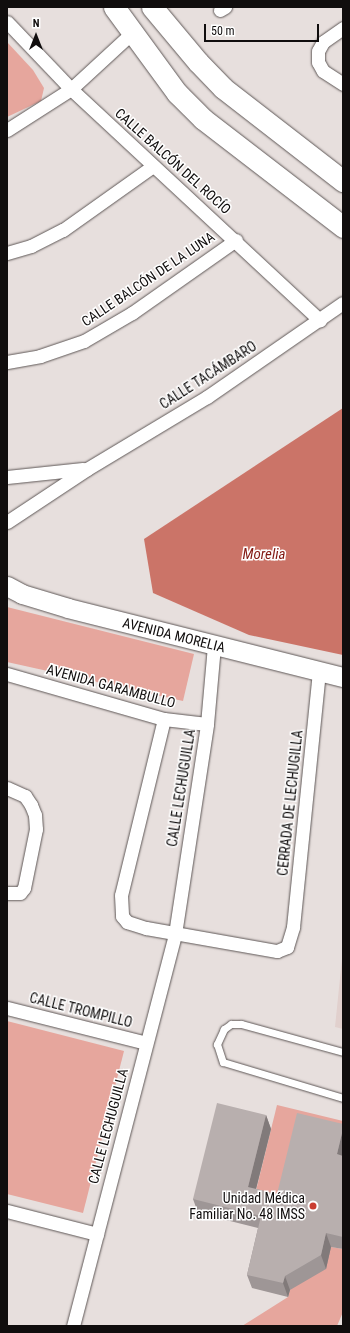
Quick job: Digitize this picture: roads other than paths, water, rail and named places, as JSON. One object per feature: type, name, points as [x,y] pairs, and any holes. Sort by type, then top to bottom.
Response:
[{"type":"main road","points":[[114,7],[132,34],[177,93],[202,119],[343,227]]},
{"type":"main road","points":[[152,7],[198,62],[223,88],[318,164],[343,181]]},
{"type":"main road","points":[[318,164],[343,177]]},
{"type":"main road","name":"AVENIDA MORELIA","points":[[7,586],[22,594],[68,608],[214,646],[343,677]]},
{"type":"street","name":"CALLE BALCÓN DEL ROCÍO","points":[[7,22],[71,89],[236,240],[320,320]]},
{"type":"street","points":[[343,28],[323,42],[318,51],[318,62],[323,71],[343,84]]},
{"type":"street","points":[[7,130],[71,89],[132,34]]},
{"type":"street","points":[[7,253],[31,246],[63,230],[154,166]]},
{"type":"street","name":"CALLE BALCÓN DE LA LUNA","points":[[7,362],[40,356],[84,341],[132,313],[236,240]]},
{"type":"street","name":"CALLE TACÁMBARO","points":[[7,522],[87,469],[207,398],[320,320],[343,302]]},
{"type":"street","name":"CALLE TACÁMBARO","points":[[7,477],[87,469]]},
{"type":"street","name":"CALLE LECHUGUILLA","points":[[73,1326],[175,934],[207,724],[214,646]]},
{"type":"street","name":"CERRADA DE LECHUGILLA","points":[[291,938],[319,672]]},
{"type":"street","name":"AVENIDA GARAMBULLO","points":[[7,674],[164,719],[207,724]]},
{"type":"street","name":"CALLE LECHUGUILLA","points":[[164,719],[121,907],[122,916],[127,922],[175,934],[278,951],[287,947],[291,938]]},
{"type":"street","points":[[7,788],[25,796],[35,815],[36,829],[24,888],[20,893],[7,894]]},
{"type":"street","name":"CALLE TROMPILLO","points":[[7,1008],[146,1043]]},
{"type":"street","points":[[7,1211],[97,1234]]},
{"type":"lane","points":[[343,1052],[241,1024],[231,1024],[224,1029],[217,1044],[223,1062],[343,1098]]},
{"type":"water","name":"Morelia","points":[[343,408],[343,655],[249,635],[153,593],[144,539]]},
{"type":"place","name":"Unidad Médica Familiar No. 48 IMSS","points":[[313,1206]]}]
